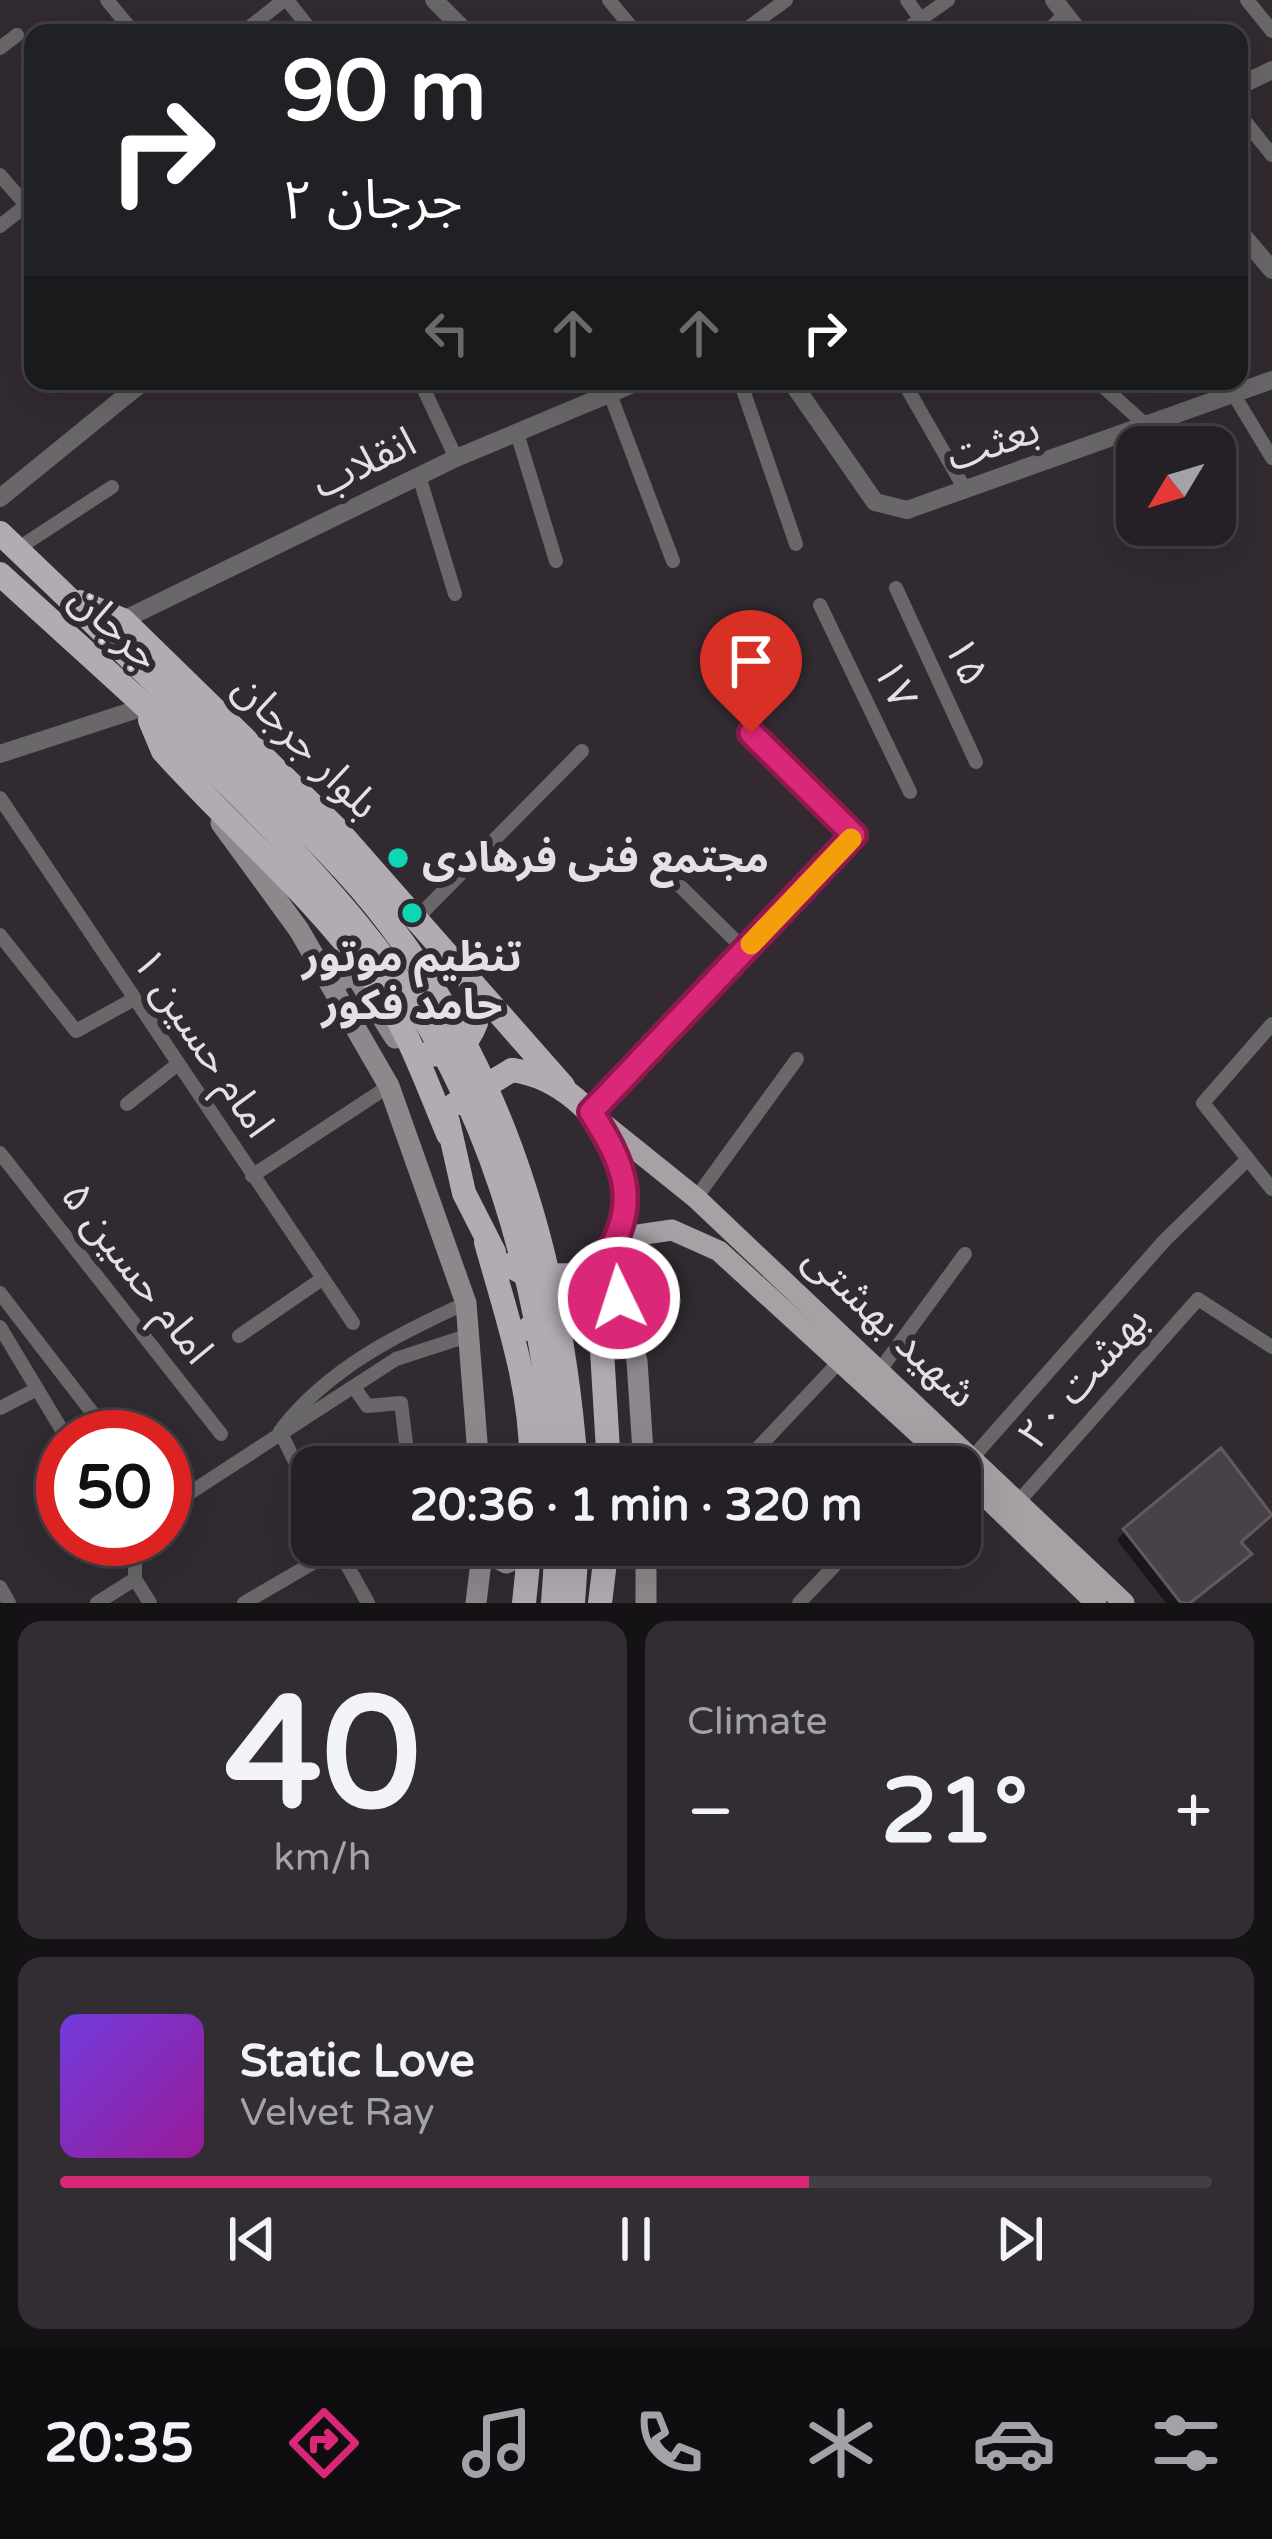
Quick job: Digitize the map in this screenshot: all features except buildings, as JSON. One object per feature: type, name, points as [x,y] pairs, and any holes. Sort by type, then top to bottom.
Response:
[{"type":"highway","name":"جرجان","points":[[8,541],[320,845],[390,925],[436,994],[522,1175],[560,1327],[574,1446]]},
{"type":"highway","name":"جرجان","points":[[0,574],[303,862],[362,929],[415,1006],[483,1140],[523,1254],[548,1370],[554,1446]]},
{"type":"highway","name":"بلوار جرجان","points":[[68,597],[123,620],[334,827],[563,1086]]},
{"type":"highway","points":[[144,707],[163,751],[327,922],[371,976],[420,1051],[449,1120],[464,1193],[486,1242],[517,1355],[532,1446]]},
{"type":"highway","points":[[420,1051],[452,1053],[463,1046],[476,1023],[460,965]]},
{"type":"highway","points":[[449,1120],[512,1070],[563,1086],[593,1114],[623,1166],[628,1192],[612,1246],[601,1334],[608,1446]]},
{"type":"highway","points":[[486,1242],[508,1265],[530,1276],[578,1275],[612,1246]]},
{"type":"highway","points":[[517,1355],[528,1329],[552,1314],[580,1316],[601,1334]]},
{"type":"highway","points":[[524,1603],[528,1566]]},
{"type":"highway","points":[[553,1603],[556,1566]]},
{"type":"highway","points":[[573,1603],[576,1566]]},
{"type":"highway","points":[[600,1603],[604,1566]]},
{"type":"main road","points":[[190,781],[335,988],[389,1086],[466,1303],[478,1446]]},
{"type":"main road","points":[[335,988],[340,979],[356,976],[449,1120]]},
{"type":"main road","name":"شهید بهشتی","points":[[593,1114],[696,1198],[880,1370],[938,1446]]},
{"type":"main road","name":"شهید بهشتی","points":[[612,1246],[672,1229],[719,1251],[932,1446]]},
{"type":"main road","points":[[612,1246],[637,1361],[643,1446]]},
{"type":"main road","name":"شهید بهشتی","points":[[981,1480],[1018,1501],[1124,1603]]},
{"type":"main road","name":"شهید بهشتی","points":[[981,1492],[1096,1603]]},
{"type":"main road","points":[[476,1603],[481,1566]]},
{"type":"main road","points":[[646,1566],[646,1603]]},
{"type":"street","points":[[107,0],[127,24]]},
{"type":"street","points":[[254,24],[285,0],[305,24]]},
{"type":"street","points":[[754,24],[787,0]]},
{"type":"street","points":[[927,24],[948,0]]},
{"type":"street","points":[[1247,0],[1272,31]]},
{"type":"street","points":[[0,48],[17,35]]},
{"type":"street","points":[[1248,125],[1272,155]]},
{"type":"street","points":[[0,175],[24,197]]},
{"type":"street","points":[[0,226],[24,207]]},
{"type":"street","points":[[1248,241],[1272,271]]},
{"type":"street","points":[[0,498],[133,390]]},
{"type":"street","points":[[424,390],[456,458]]},
{"type":"street","name":"انقلاب","points":[[123,620],[456,458],[615,390]]},
{"type":"street","points":[[625,390],[673,561]]},
{"type":"street","points":[[743,390],[796,544]]},
{"type":"street","name":"بعثت","points":[[797,390],[875,502],[907,510],[1116,438]]},
{"type":"street","points":[[908,390],[967,491]]},
{"type":"street","points":[[1106,390],[1147,426]]},
{"type":"street","name":"بعثت","points":[[1150,426],[1234,390]]},
{"type":"street","points":[[1242,390],[1272,458]]},
{"type":"street","points":[[517,433],[556,561]]},
{"type":"street","points":[[419,476],[455,594]]},
{"type":"street","points":[[8,541],[112,487]]},
{"type":"street","name":"۱۵","points":[[896,588],[976,762]]},
{"type":"street","name":"۱۷","points":[[820,605],[910,792]]},
{"type":"street","points":[[0,754],[144,707]]},
{"type":"street","points":[[593,1114],[854,835],[751,733]]},
{"type":"street","points":[[417,918],[582,751]]},
{"type":"street","name":"امام حسین ۱","points":[[0,798],[352,1323]]},
{"type":"street","points":[[681,887],[746,950]]},
{"type":"street","points":[[0,934],[76,1031],[134,999]]},
{"type":"street","points":[[1272,1024],[1203,1103],[1272,1189]]},
{"type":"street","points":[[696,1198],[797,1059]]},
{"type":"street","points":[[127,1104],[178,1064]]},
{"type":"street","points":[[252,1176],[389,1086]]},
{"type":"street","name":"امام حسین ۵","points":[[0,1153],[221,1434]]},
{"type":"street","points":[[967,1446],[1248,1159]]},
{"type":"street","points":[[880,1370],[965,1254]]},
{"type":"street","points":[[238,1336],[322,1279]]},
{"type":"street","points":[[0,1293],[90,1410]]},
{"type":"street","name":"بهشت ۲۰","points":[[1018,1501],[1198,1298],[1272,1347]]},
{"type":"street","points":[[280,1431],[299,1407],[379,1343],[466,1303]]},
{"type":"street","points":[[0,1327],[50,1410]]},
{"type":"street","points":[[192,1490],[280,1431],[308,1420],[396,1359],[470,1335]]},
{"type":"street","points":[[760,1446],[840,1361]]},
{"type":"street","points":[[354,1387],[368,1406],[401,1403],[407,1446]]},
{"type":"street","points":[[0,1408],[37,1389]]},
{"type":"street","points":[[280,1431],[291,1454]]},
{"type":"street","points":[[135,1566],[135,1579],[150,1603]]},
{"type":"street","points":[[244,1603],[305,1566]]},
{"type":"street","points":[[347,1566],[368,1603]]},
{"type":"street","points":[[799,1603],[834,1566]]},
{"type":"street","points":[[97,1603],[135,1579]]},
{"type":"street","points":[[0,1587],[9,1603]]},
{"type":"slow traffic","points":[[751,944],[851,839]]},
{"type":"place","name":"مجتمع فنی فرهادی","points":[[398,858]]},
{"type":"place","name":"تنظیم موتور حامد فکور","points":[[412,913]]},
{"type":"route","points":[[619,1298],[607,1255],[628,1212],[628,1192],[623,1166],[591,1112],[854,835],[751,733]]}]
